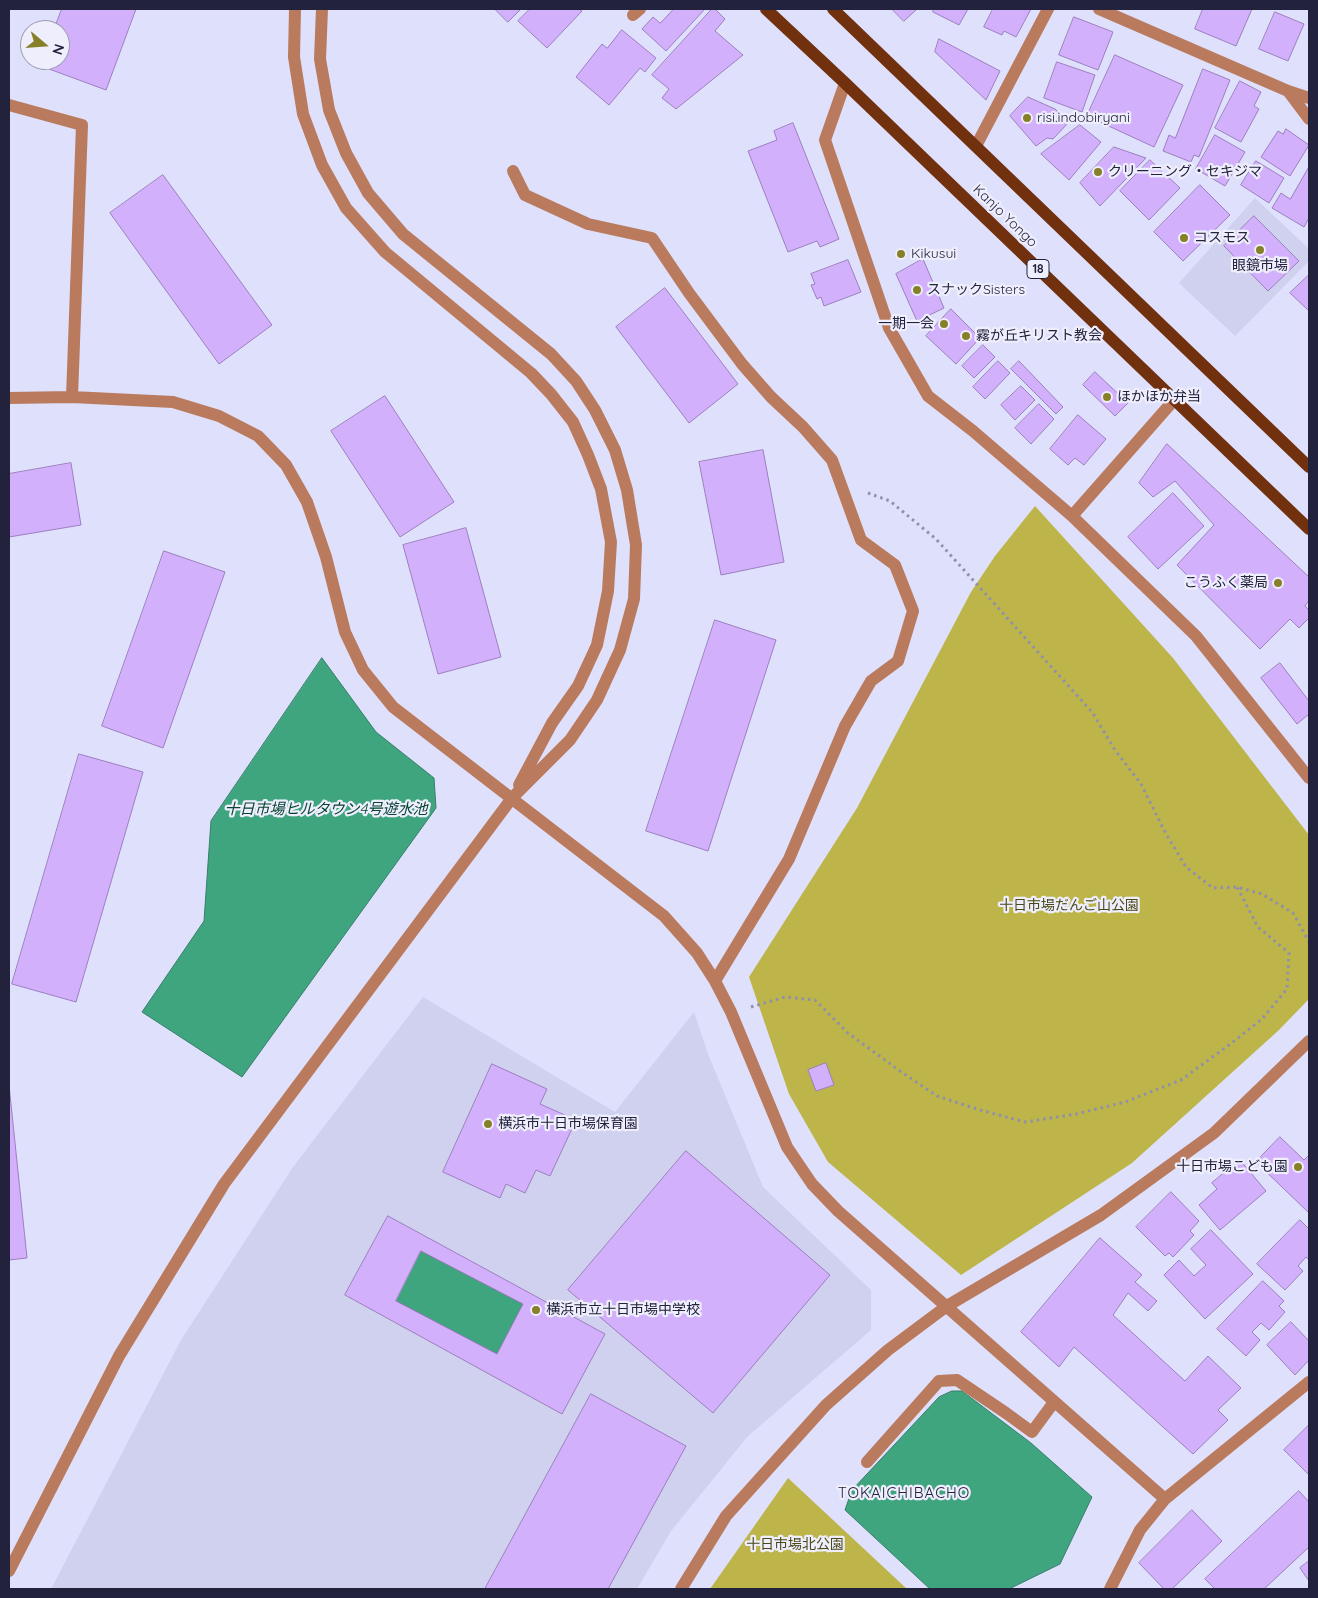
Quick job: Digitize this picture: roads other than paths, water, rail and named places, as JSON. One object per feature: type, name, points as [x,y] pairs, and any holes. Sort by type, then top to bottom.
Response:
[{"type":"main road","name":"Kanjo Yongo","points":[[766,9],[1309,529]]},
{"type":"main road","points":[[833,9],[1309,467]]},
{"type":"street","points":[[295,9],[294,57],[303,114],[322,165],[346,208],[385,252],[531,373],[551,394],[572,422],[588,455],[601,489],[610,542],[608,592],[597,645],[578,686],[552,723],[512,798]]},
{"type":"street","points":[[9,1571],[118,1356],[224,1184],[512,798],[570,740],[597,700],[620,650],[634,599],[636,545],[627,490],[611,442],[595,410],[576,381],[551,354],[403,234],[368,193],[346,153],[329,110],[320,59],[322,9]]},
{"type":"street","points":[[976,146],[1048,9]]},
{"type":"street","points":[[1099,9],[1288,92],[1309,98]]},
{"type":"street","points":[[845,83],[825,140],[888,328],[928,396],[1072,516],[1196,636],[1309,778]]},
{"type":"street","points":[[1288,92],[1309,119]]},
{"type":"street","points":[[9,105],[82,125],[72,397]]},
{"type":"street","points":[[513,171],[525,195],[588,224],[652,238],[689,293],[742,364],[771,397],[803,426],[832,460],[861,540],[895,565],[913,611],[898,661],[871,681],[845,726],[789,859],[715,981]]},
{"type":"street","points":[[9,398],[72,397],[174,402],[219,416],[258,436],[286,465],[308,502],[326,557],[344,632],[363,670],[393,707],[664,916],[697,953],[715,981],[731,1012],[787,1147],[812,1184],[838,1211],[1165,1499]]},
{"type":"street","points":[[1072,516],[1174,400]]},
{"type":"street","points":[[681,1589],[726,1516],[826,1405],[888,1350],[947,1306],[1101,1215],[1214,1133],[1309,1040]]},
{"type":"street","points":[[867,1462],[939,1381],[957,1380],[1032,1432],[1054,1402]]},
{"type":"street","points":[[1110,1589],[1140,1530],[1165,1499],[1309,1382]]},
{"type":"water","name":"十日市場ヒルタウン4号遊水池","points":[[322,658],[376,732],[434,778],[436,808],[242,1077],[142,1012],[204,921],[211,821]]},
{"type":"water","points":[[421,1251],[523,1304],[497,1354],[396,1301]]},
{"type":"water","points":[[952,1391],[962,1391],[1031,1443],[1092,1497],[1060,1564],[1009,1589],[930,1589],[845,1510],[852,1490],[939,1397]]},
{"type":"place","name":"risi.indobiryani","points":[[1027,118]]},
{"type":"place","name":"クリーニング・セキジマ","points":[[1098,172]]},
{"type":"place","name":"コスモス","points":[[1184,238]]},
{"type":"place","name":"眼鏡市場","points":[[1260,250]]},
{"type":"place","name":"Kikusui","points":[[901,254]]},
{"type":"place","name":"スナックSisters","points":[[917,290]]},
{"type":"place","name":"一期一会","points":[[944,324]]},
{"type":"place","name":"霧が丘キリスト教会","points":[[966,336]]},
{"type":"place","name":"ほかほか弁当","points":[[1107,397]]},
{"type":"place","name":"こうふく薬局","points":[[1278,583]]},
{"type":"place","name":"横浜市十日市場保育園","points":[[488,1124]]},
{"type":"place","name":"十日市場こども園","points":[[1298,1167]]},
{"type":"place","name":"横浜市立十日市場中学校","points":[[536,1310]]},
{"type":"district","name":"TOKAICHIBACHO","points":[[904,1493]]},
{"type":"park label","name":"十日市場だんご山公園","points":[[1069,906]]},
{"type":"park label","name":"十日市場北公園","points":[[795,1545]]}]
